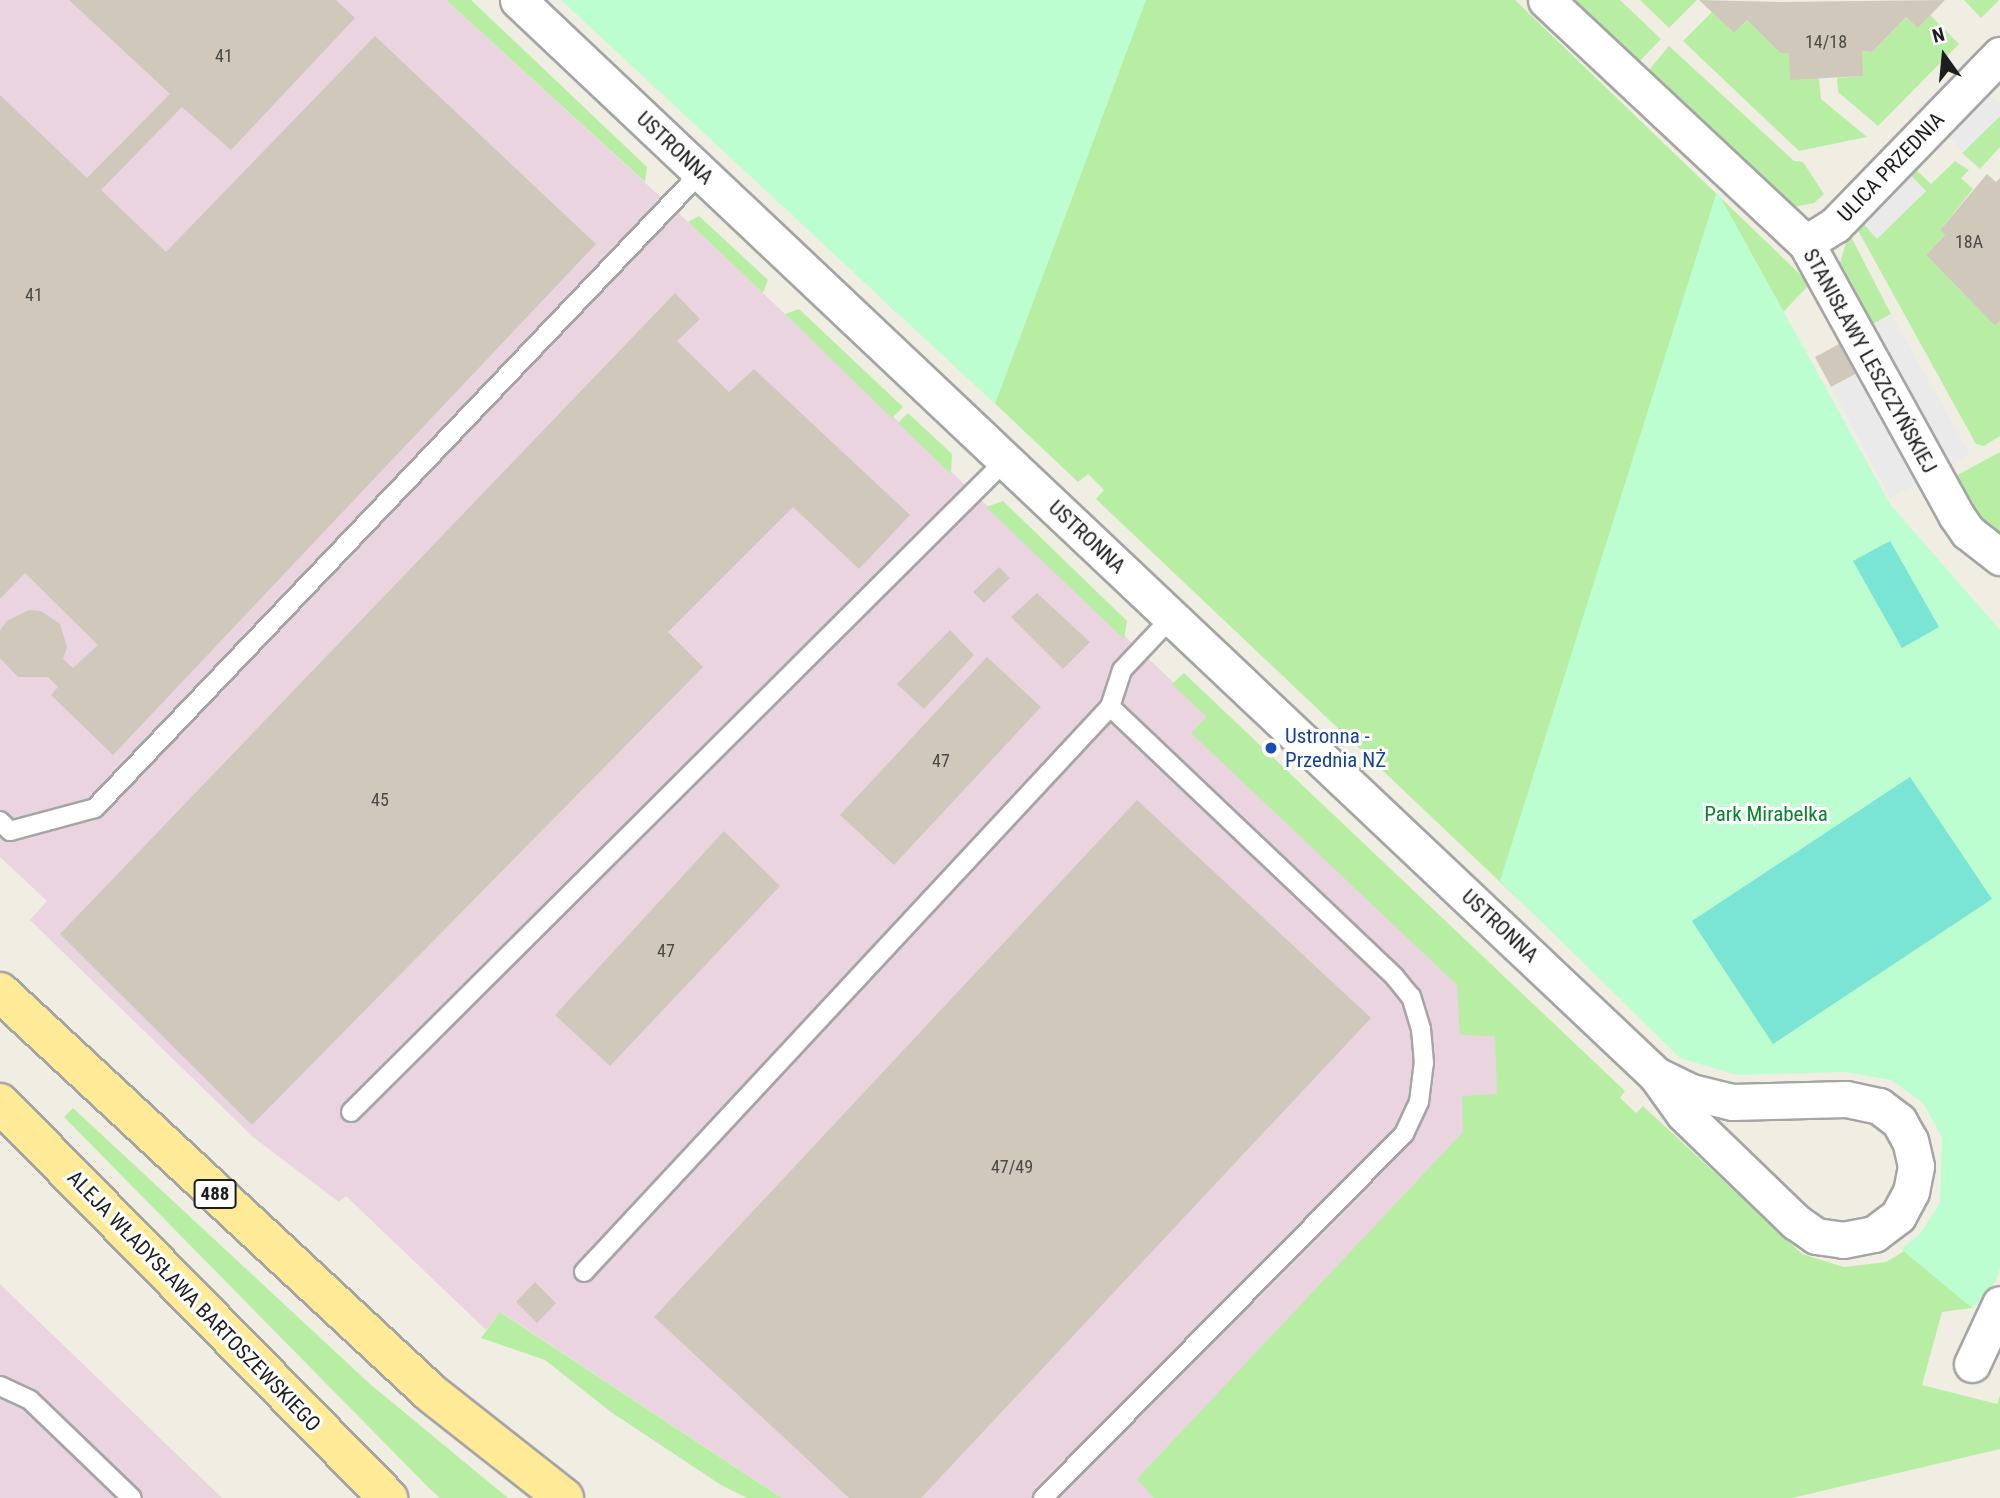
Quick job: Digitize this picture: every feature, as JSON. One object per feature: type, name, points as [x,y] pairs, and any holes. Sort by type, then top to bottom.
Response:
[{"type":"main road","name":"488","points":[[0,992],[432,1394],[564,1498]]},
{"type":"main road","name":"ALEJA WŁADYSŁAWA BARTOSZEWSKIEGO","points":[[0,1103],[388,1498]]},
{"type":"street","name":"USTRONNA","points":[[518,0],[1656,1075],[1684,1114],[1816,1236],[1843,1240],[1874,1234],[1898,1216],[1911,1192],[1916,1166],[1910,1141],[1899,1121],[1879,1105],[1846,1099],[1732,1102],[1691,1092],[1656,1075]]},
{"type":"street","name":"STANISŁAWY LESZCZYŃSKIEJ","points":[[1546,0],[1806,243],[1956,515],[1968,532],[2000,557]]},
{"type":"street","name":"ULICA PRZEDNIA","points":[[1806,243],[1835,225],[2000,55]]},
{"type":"street","points":[[1972,1364],[2000,1304]]},
{"type":"lane","points":[[0,821],[10,831],[95,808],[701,172]]},
{"type":"lane","points":[[351,1112],[1006,460]]},
{"type":"lane","points":[[584,1272],[1110,708],[1122,670],[1172,617]]},
{"type":"lane","points":[[1044,1498],[1404,1134],[1419,1102],[1424,1063],[1421,1029],[1411,998],[1395,976],[1110,708]]},
{"type":"lane","points":[[0,1386],[30,1400],[132,1498]]},
{"type":"shaded area","points":[[0,0],[446,0],[688,222],[1560,1049],[1174,1498],[782,1498],[501,1312],[486,1330],[346,1196],[339,1202],[253,1137],[30,920],[47,901],[0,857]]},
{"type":"shaded area","points":[[1981,96],[1992,97],[2000,104],[2000,116],[1963,152],[1946,132]]},
{"type":"shaded area","points":[[1907,172],[1926,191],[1877,239],[1860,220]]},
{"type":"shaded area","points":[[1891,314],[1970,454],[1944,469],[1866,328]]},
{"type":"shaded area","points":[[1857,373],[1919,483],[1890,498],[1831,387]]},
{"type":"shaded area","points":[[1890,541],[1939,627],[1902,648],[1853,561]]},
{"type":"shaded area","points":[[1910,777],[1992,899],[1773,1044],[1692,921]]},
{"type":"shaded area","points":[[0,1284],[222,1498],[0,1498]]},
{"type":"green space","points":[[446,0],[471,0],[647,167],[645,182]]},
{"type":"green space","points":[[561,0],[1146,0],[995,404]]},
{"type":"green space","points":[[569,0],[1515,0],[1810,284],[1716,382],[1553,932],[1096,499],[1104,490],[1088,474],[1078,482],[913,326],[905,303],[896,312]]},
{"type":"green space","points":[[1566,0],[1620,0],[1661,39],[1635,66]]},
{"type":"green space","points":[[1640,0],[1697,0],[1669,28]]},
{"type":"green space","points":[[1964,0],[1999,0],[1981,18]]},
{"type":"green space","points":[[1712,12],[1734,33],[1747,20],[1780,53],[1789,53],[1819,78],[1821,99],[1867,137],[1799,151],[1683,41]]},
{"type":"green space","points":[[1930,15],[1959,44],[1878,126],[1838,92],[1837,78],[1862,76],[1862,51],[1872,52],[1906,17],[1918,28]]},
{"type":"green space","points":[[1669,46],[1794,161],[1803,162],[1824,194],[1814,203],[1794,207],[1777,199],[1644,76]]},
{"type":"green space","points":[[2000,116],[2000,147],[1980,169],[1962,153]]},
{"type":"green space","points":[[1955,161],[1969,170],[1961,178],[1973,189],[1940,230],[1945,235],[1926,255],[1995,326],[2000,321],[2000,436],[1984,446],[1976,444],[1855,225],[1860,220],[1877,238],[1926,191],[1907,172],[1912,166],[1931,184]]},
{"type":"green space","name":"Park Mirabelka","points":[[1717,191],[1890,504],[2000,630],[2000,1268],[1996,1281],[1972,1308],[1901,1249],[1920,1234],[1940,1203],[1942,1137],[1923,1103],[1891,1080],[1846,1072],[1737,1075],[1680,1058],[1500,881]]},
{"type":"green space","points":[[699,216],[768,280],[763,293],[688,222]]},
{"type":"green space","points":[[1849,233],[1891,314],[1866,328],[1839,266]]},
{"type":"green space","points":[[799,309],[903,407],[892,418],[785,314]]},
{"type":"green space","points":[[908,413],[952,454],[951,474],[898,423]]},
{"type":"green space","points":[[2000,452],[2000,540],[1978,522],[1950,479]]},
{"type":"green space","points":[[1003,501],[1127,621],[1124,639],[986,507]]},
{"type":"green space","points":[[1184,673],[1625,1091],[1620,1098],[1636,1113],[1643,1106],[1802,1254],[1844,1267],[1886,1262],[1924,1239],[1954,1172],[1857,792],[1996,1281],[1972,1308],[1942,1312],[1922,1385],[1997,1404],[2000,1395],[2000,1449],[1792,1498],[1154,1498],[1137,1479],[1463,1132],[1462,1096],[1497,1094],[1495,1036],[1460,1035],[1457,985],[1191,733],[1207,717],[1172,684]]},
{"type":"green space","points":[[73,1108],[370,1384],[508,1498],[440,1498],[64,1117]]},
{"type":"green space","points":[[500,1312],[782,1498],[747,1498],[721,1485],[611,1412],[545,1360],[481,1338]]},
{"type":"building","points":[[69,0],[336,0],[355,18],[231,150],[182,107],[101,190],[166,252],[375,36],[596,244],[113,755],[51,695],[58,687],[48,677],[18,677],[0,658],[0,630],[7,621],[29,610],[41,611],[60,624],[67,647],[63,659],[73,668],[98,645],[25,573],[0,599],[0,95],[87,178],[170,94]]},
{"type":"building","points":[[1699,0],[1945,0],[1918,28],[1906,17],[1872,52],[1862,51],[1863,76],[1790,80],[1789,53],[1780,53],[1747,20],[1734,33]]},
{"type":"building","points":[[1987,174],[1996,182],[2000,178],[2000,321],[1995,326],[1926,255],[1945,235],[1940,230]]},
{"type":"building","points":[[675,293],[700,319],[677,341],[729,392],[754,369],[910,515],[859,569],[793,507],[668,632],[703,667],[252,1125],[60,934]]},
{"type":"building","points":[[1841,343],[1857,373],[1831,387],[1815,357]]},
{"type":"building","points":[[999,567],[1010,578],[984,603],[973,592]]},
{"type":"building","points":[[1037,593],[1090,642],[1063,669],[1011,617]]},
{"type":"building","points":[[950,630],[974,655],[924,709],[897,684]]},
{"type":"building","points":[[987,657],[1041,707],[894,865],[840,815]]},
{"type":"building","points":[[1137,800],[1371,1018],[921,1498],[849,1498],[654,1317]]},
{"type":"building","points":[[724,831],[780,886],[610,1066],[555,1015]]},
{"type":"building","points":[[535,1282],[556,1303],[537,1323],[516,1302]]},
{"type":"place","name":"Ustronna - Przednia NŻ","points":[[1271,748]]}]
